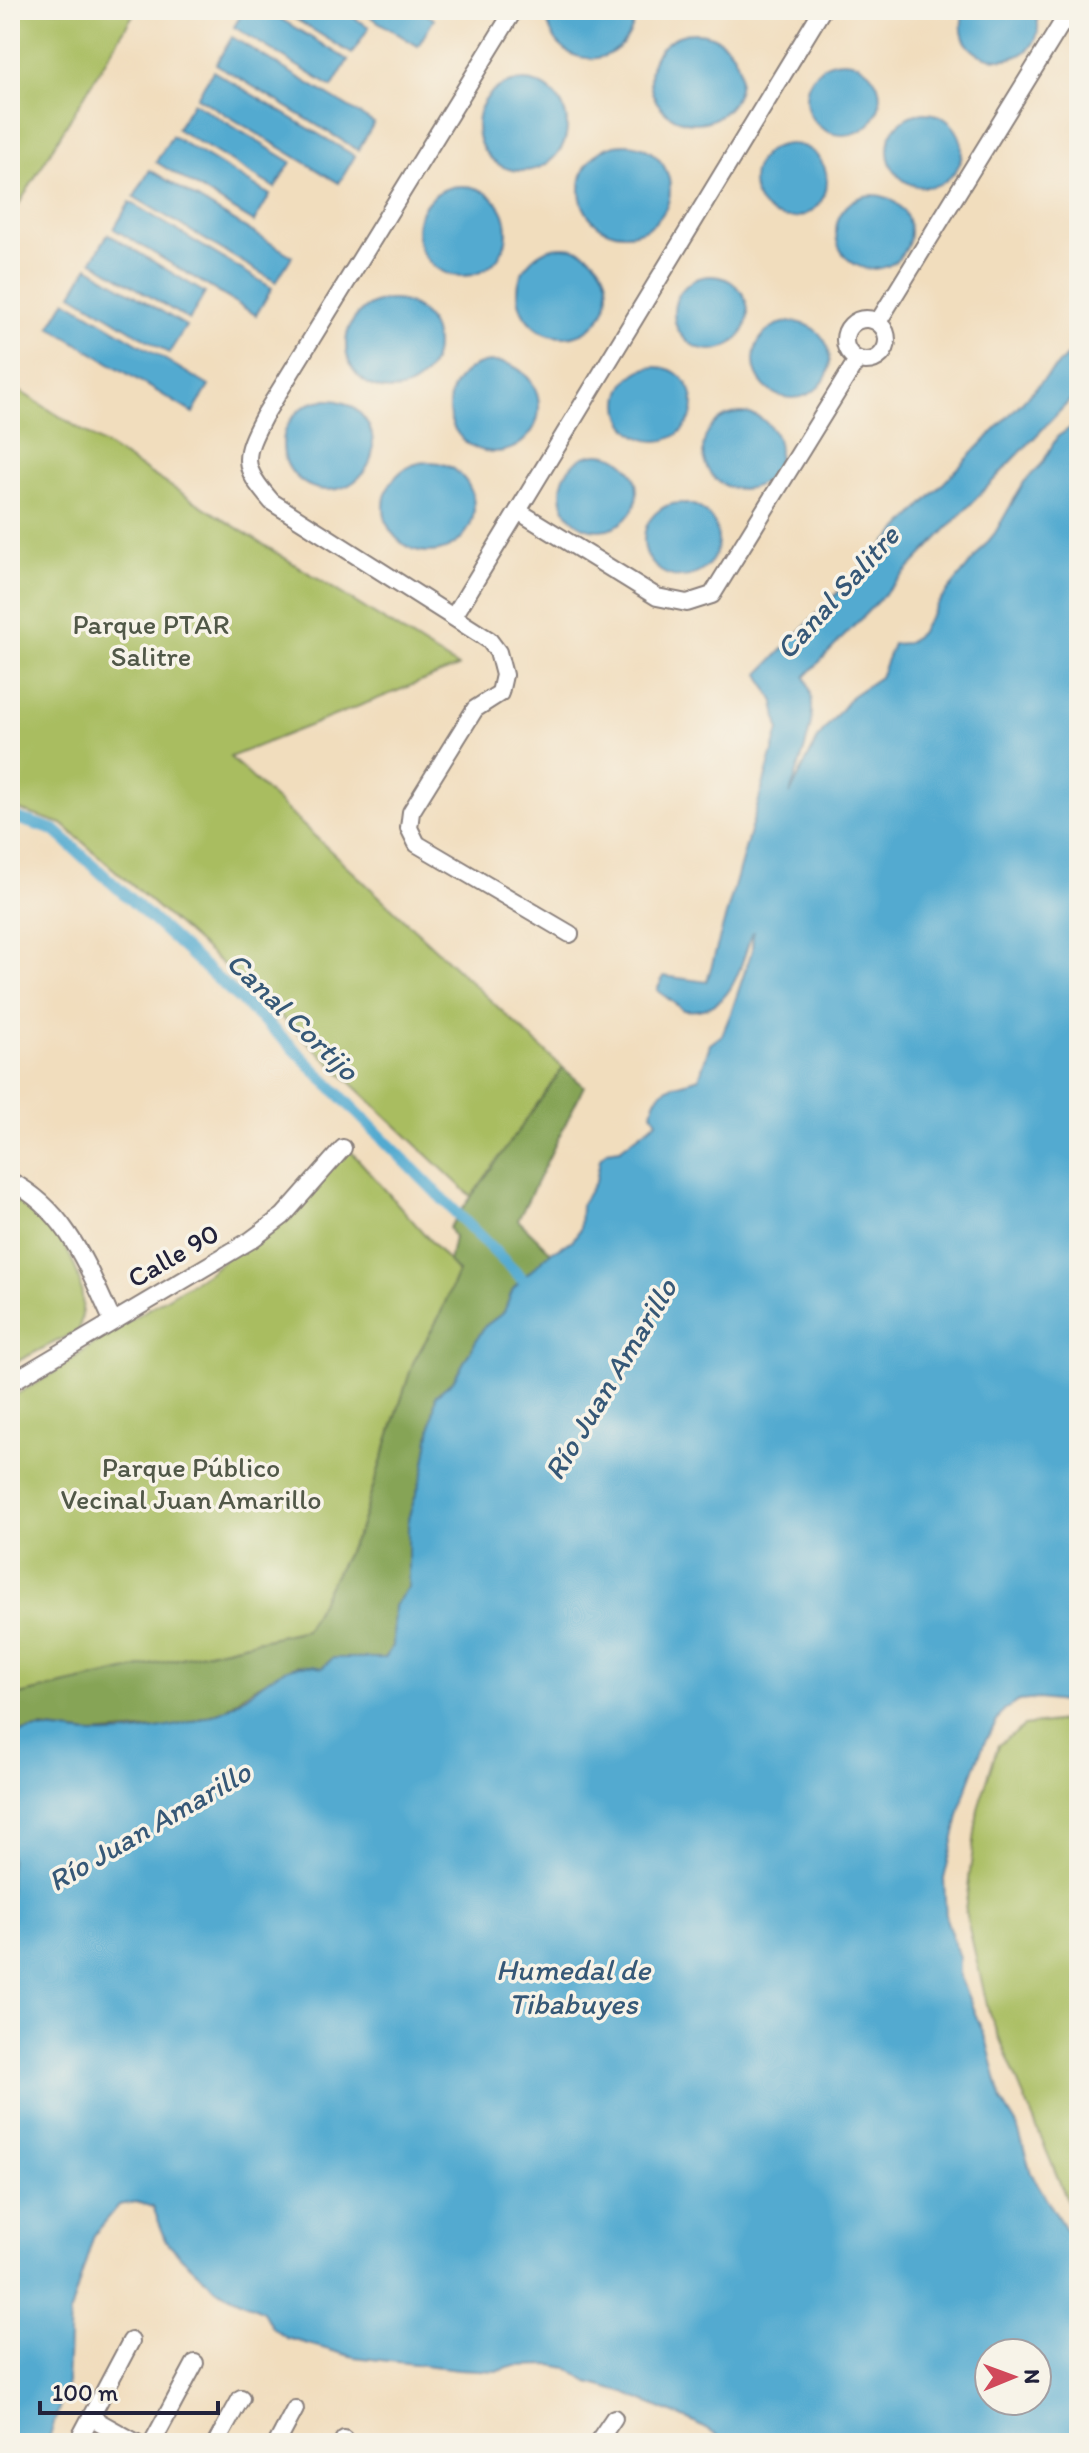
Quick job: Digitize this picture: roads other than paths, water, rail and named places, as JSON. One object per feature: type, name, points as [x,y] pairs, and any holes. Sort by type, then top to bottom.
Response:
[{"type":"street","points":[[514,10],[264,416],[250,443],[246,461],[249,475],[272,502],[454,616],[489,640],[498,652],[504,675],[502,687],[496,698],[475,709],[411,812],[409,828],[417,844],[570,934]]},
{"type":"street","points":[[454,616],[822,10]]},
{"type":"street","points":[[878,322],[1070,10]]},
{"type":"street","points":[[871,319],[878,322],[887,335],[885,351],[873,361],[857,360],[846,349],[845,333],[855,321],[871,319]]},
{"type":"street","points":[[518,511],[657,597],[687,603],[712,595],[857,360]]},
{"type":"street","name":"Calle 90","points":[[10,1383],[251,1240],[292,1207],[343,1148]]},
{"type":"street","points":[[10,1181],[45,1205],[61,1222],[79,1249],[112,1320]]},
{"type":"street","points":[[77,2443],[131,2341]]},
{"type":"street","points":[[152,2443],[195,2363]]},
{"type":"street","points":[[216,2443],[241,2398]]},
{"type":"street","points":[[277,2443],[295,2409]]},
{"type":"street","points":[[92,2418],[137,2443]]},
{"type":"street","points":[[597,2443],[614,2418]]},
{"type":"water","points":[[244,10],[266,10],[348,60],[332,87],[234,27]]},
{"type":"water","points":[[281,10],[341,10],[369,27],[352,54]]},
{"type":"water","points":[[359,10],[419,10],[434,19],[418,46]]},
{"type":"water","points":[[546,10],[635,10],[636,13],[630,33],[619,48],[605,56],[589,58],[574,55],[560,46],[551,31]]},
{"type":"water","points":[[965,10],[1035,10],[1038,32],[1030,47],[1017,56],[1000,59],[983,56],[969,46],[962,31]]},
{"type":"water","points":[[695,33],[712,36],[727,46],[737,61],[740,78],[737,95],[727,110],[712,120],[695,123],[678,120],[663,110],[653,95],[650,78],[653,61],[663,46],[678,36]]},
{"type":"water","points":[[232,37],[374,123],[358,150],[216,64]]},
{"type":"water","points":[[836,61],[850,61],[864,67],[874,77],[880,98],[874,119],[864,129],[850,135],[836,135],[822,129],[812,119],[806,105],[806,91],[812,77],[822,67]]},
{"type":"water","points":[[213,71],[355,156],[339,183],[197,97]]},
{"type":"water","points":[[522,81],[539,84],[554,94],[564,109],[567,126],[564,143],[554,158],[539,168],[522,171],[505,168],[490,158],[480,143],[477,126],[480,109],[490,94],[505,84]]},
{"type":"water","points":[[193,102],[291,162],[275,188],[177,129]]},
{"type":"water","points":[[918,113],[932,113],[946,119],[956,129],[962,150],[960,164],[946,181],[932,187],[918,187],[904,181],[894,171],[888,157],[888,143],[894,129],[904,119]]},
{"type":"water","points":[[172,136],[270,195],[254,222],[156,162]]},
{"type":"water","points":[[625,144],[642,147],[657,157],[667,172],[670,189],[667,206],[657,221],[642,231],[625,234],[608,231],[593,221],[583,206],[580,189],[583,172],[593,157],[608,147]]},
{"type":"water","points":[[783,144],[797,144],[811,150],[821,160],[827,181],[825,195],[811,212],[797,218],[783,218],[769,212],[759,202],[753,188],[753,174],[759,160],[769,150]]},
{"type":"water","points":[[150,170],[292,256],[276,282],[134,197]]},
{"type":"water","points":[[462,186],[479,189],[494,199],[504,214],[507,231],[504,248],[494,263],[479,273],[462,276],[445,273],[430,263],[420,248],[417,231],[420,214],[430,199],[445,189]]},
{"type":"water","points":[[866,195],[880,195],[894,201],[904,211],[910,232],[904,253],[894,263],[880,269],[866,269],[852,263],[842,253],[836,239],[836,225],[842,211],[852,201]]},
{"type":"water","points":[[130,202],[272,288],[256,315],[114,229]]},
{"type":"water","points":[[108,234],[205,293],[189,320],[92,261]]},
{"type":"water","points":[[563,247],[580,250],[595,260],[605,275],[608,292],[605,309],[595,324],[580,334],[563,337],[546,334],[531,324],[521,309],[518,292],[521,275],[531,260],[546,250]]},
{"type":"water","points":[[88,267],[186,326],[169,353],[72,294]]},
{"type":"water","points":[[718,276],[738,286],[746,299],[746,327],[738,340],[725,348],[704,350],[684,340],[676,327],[674,306],[684,286],[697,278]]},
{"type":"water","points":[[66,300],[209,386],[193,413],[50,327]]},
{"type":"water","points":[[391,300],[408,303],[423,313],[433,328],[436,345],[433,362],[423,377],[408,387],[391,390],[374,387],[359,377],[349,362],[346,345],[349,328],[359,313],[374,303]]},
{"type":"water","points":[[792,322],[806,325],[819,333],[827,346],[830,360],[827,374],[819,387],[806,395],[792,398],[778,395],[765,387],[757,374],[754,360],[757,346],[765,333],[778,325]]},
{"type":"water","name":"Humedal de Tibabuyes","points":[[1079,343],[1079,391],[805,677],[810,690],[811,720],[790,794],[818,738],[852,696],[880,677],[893,644],[907,643],[920,633],[938,603],[995,533],[1024,482],[1042,464],[1057,437],[1079,422],[1079,1704],[1039,1699],[1019,1701],[1004,1710],[985,1741],[964,1795],[944,1879],[946,1918],[959,1958],[959,1975],[987,2042],[1002,2101],[1017,2126],[1031,2173],[1079,2252],[1079,2443],[731,2443],[691,2421],[622,2392],[589,2383],[568,2368],[552,2365],[515,2366],[498,2371],[458,2369],[354,2357],[287,2338],[272,2328],[263,2312],[216,2289],[166,2240],[153,2207],[136,2202],[119,2205],[94,2235],[70,2312],[67,2384],[50,2435],[42,2443],[10,2443],[10,1738],[40,1729],[108,1734],[179,1725],[225,1710],[270,1678],[293,1667],[322,1668],[333,1658],[384,1658],[393,1646],[394,1606],[408,1588],[408,1519],[424,1470],[436,1395],[453,1381],[484,1327],[504,1312],[513,1289],[551,1252],[573,1240],[580,1229],[581,1205],[596,1181],[600,1159],[607,1151],[620,1149],[657,1121],[652,1113],[654,1103],[663,1091],[699,1078],[710,1044],[722,1035],[731,1013],[752,950],[753,931],[732,986],[713,1005],[700,1010],[683,1010],[657,990],[664,976],[707,982],[779,730],[774,702],[759,674]]},
{"type":"water","points":[[494,362],[511,365],[526,375],[536,390],[539,407],[536,424],[526,439],[511,449],[494,452],[477,449],[462,439],[452,424],[449,407],[452,390],[462,375],[477,365]]},
{"type":"water","points":[[663,367],[683,377],[691,390],[691,418],[683,431],[670,439],[649,441],[629,431],[621,418],[619,397],[629,377],[642,369]]},
{"type":"water","points":[[328,400],[345,403],[360,413],[370,428],[373,445],[370,462],[360,477],[345,487],[328,490],[311,487],[296,477],[286,462],[283,445],[286,428],[296,413],[311,403]]},
{"type":"water","points":[[741,413],[755,416],[768,424],[776,437],[779,451],[776,465],[768,478],[755,486],[741,489],[727,486],[714,478],[706,465],[703,451],[706,437],[714,424],[727,416]]},
{"type":"water","points":[[599,454],[613,457],[626,465],[634,478],[637,492],[634,506],[626,519],[613,527],[599,530],[585,527],[572,519],[564,506],[561,492],[564,478],[572,465],[585,457]]},
{"type":"water","points":[[429,462],[446,465],[461,475],[471,490],[474,507],[471,524],[461,539],[446,549],[429,552],[412,549],[397,539],[387,524],[384,507],[387,490],[397,475],[412,465]]},
{"type":"water","points":[[688,503],[708,513],[716,526],[716,554],[708,567],[695,575],[674,577],[654,567],[646,554],[644,533],[654,513],[667,505]]},
{"type":"waterway","name":"Canal Cortijo","points":[[10,816],[54,830],[289,1044],[522,1279]]},
{"type":"water label","name":"Canal Salitre","points":[[837,592]]},
{"type":"water label","name":"Río Juan Amarillo","points":[[610,1379]]},
{"type":"water label","name":"Río Juan Amarillo","points":[[149,1826]]},
{"type":"park label","name":"Parque PTAR Salitre","points":[[151,640]]},
{"type":"park label","name":"Parque Público Vecinal Juan Amarillo","points":[[191,1483]]}]
